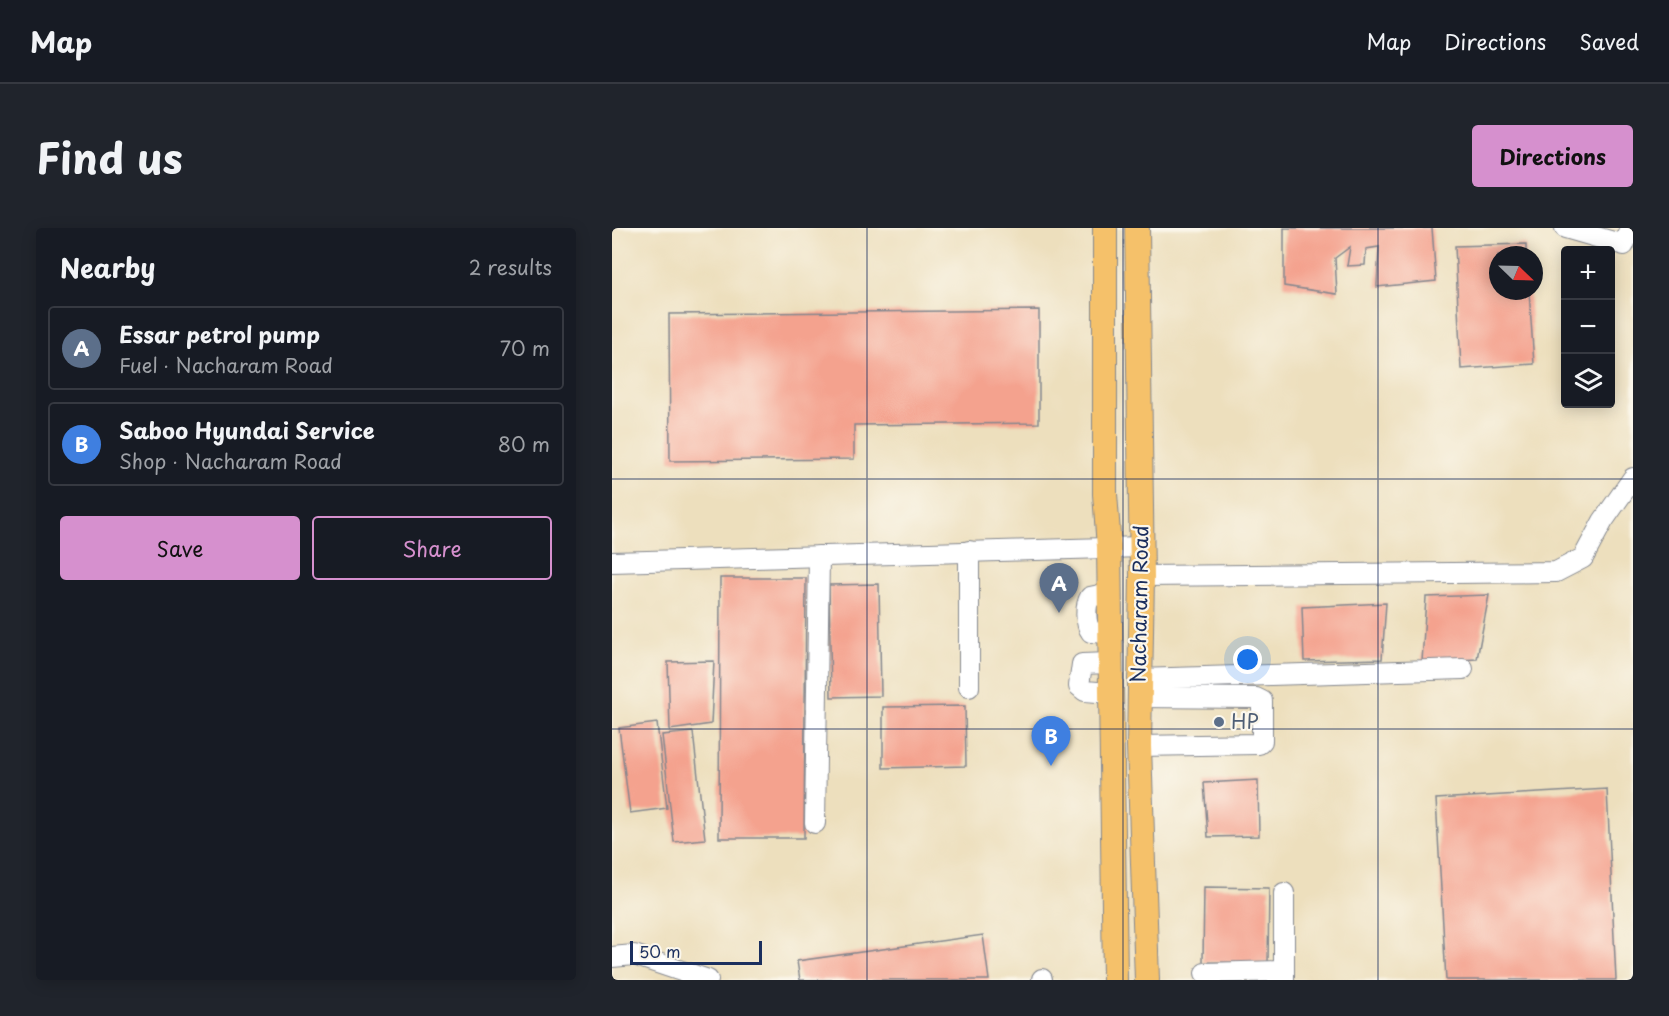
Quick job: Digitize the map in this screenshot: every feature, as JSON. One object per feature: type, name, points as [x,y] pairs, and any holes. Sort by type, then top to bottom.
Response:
[{"type":"main road","name":"Nacharam Road","points":[[1105,228],[1105,494],[1109,547],[1115,980]]},
{"type":"main road","name":"Nacharam Road","points":[[1137,228],[1142,547],[1138,688],[1147,980]]},
{"type":"street","points":[[1565,228],[1623,245],[1630,228]]},
{"type":"street","points":[[1142,576],[1556,572],[1582,558],[1603,521],[1633,478]]},
{"type":"street","points":[[612,562],[1142,547]]},
{"type":"street","points":[[969,552],[969,687]]},
{"type":"street","points":[[815,823],[819,556]]},
{"type":"street","points":[[1138,688],[1464,669]]},
{"type":"street","points":[[1138,688],[1256,698],[1262,701],[1262,741],[1259,744],[1139,746]]},
{"type":"street","points":[[1205,973],[1283,975],[1284,893]]},
{"type":"street","points":[[612,957],[634,955],[708,980]]},
{"type":"building","points":[[1284,228],[1432,228],[1436,281],[1377,287],[1379,247],[1366,249],[1365,265],[1347,266],[1350,247],[1335,258],[1337,294],[1284,286]]},
{"type":"building","points":[[1526,244],[1526,246],[1489,246],[1489,300],[1530,300],[1534,364],[1461,369],[1455,246]]},
{"type":"building","points":[[1039,310],[1039,423],[854,425],[854,459],[670,461],[669,314]]},
{"type":"building","points":[[720,578],[806,578],[804,838],[719,838]]},
{"type":"building","points":[[879,584],[881,696],[831,697],[829,585]]},
{"type":"building","points":[[1489,595],[1477,659],[1422,662],[1426,597]]},
{"type":"building","points":[[1386,603],[1382,659],[1304,661],[1302,607]]},
{"type":"building","points":[[714,661],[711,724],[670,730],[668,662]]},
{"type":"building","points":[[965,706],[966,766],[883,768],[883,707]]},
{"type":"building","points":[[657,723],[667,808],[630,813],[619,728]]},
{"type":"building","points":[[693,732],[705,839],[674,842],[662,735]]},
{"type":"building","points":[[1258,780],[1259,836],[1208,837],[1204,783]]},
{"type":"building","points":[[1607,789],[1616,980],[1446,980],[1436,799]]},
{"type":"building","points":[[1204,887],[1269,888],[1268,963],[1203,962]]},
{"type":"building","points":[[983,935],[989,980],[800,980],[797,961]]},
{"type":"place","name":"Essar petrol pump","points":[[1059,613]]},
{"type":"place","name":"HP","points":[[1219,722]]},
{"type":"place","name":"Saboo Hyundai Service","points":[[1051,766]]}]
